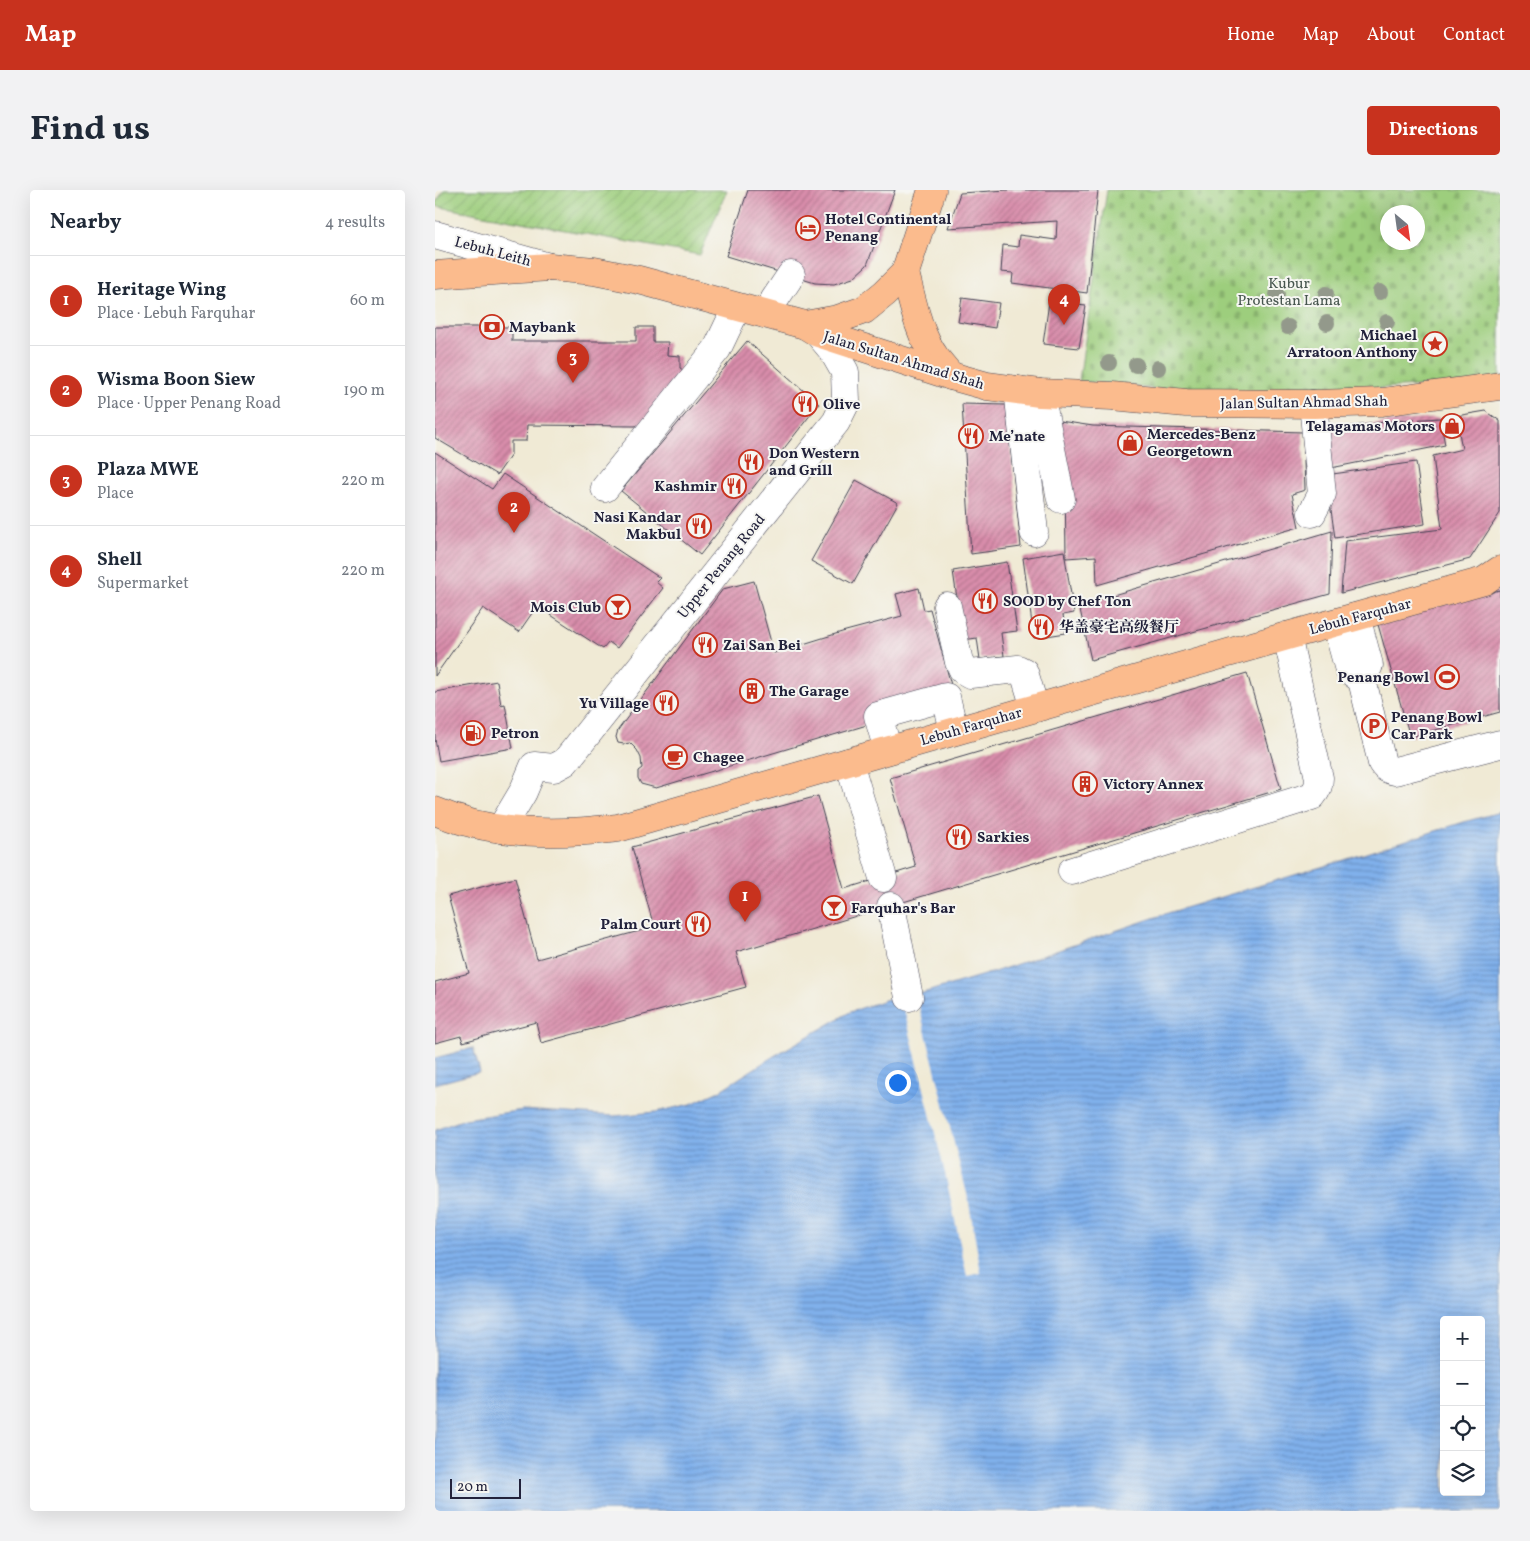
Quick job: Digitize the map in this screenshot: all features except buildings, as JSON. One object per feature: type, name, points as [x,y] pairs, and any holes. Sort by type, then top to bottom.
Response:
[{"type":"main road","points":[[811,329],[864,310],[905,273],[932,190]]},
{"type":"main road","name":"Jalan Sultan Ahmad Shah","points":[[441,276],[550,267],[594,271],[639,280],[765,314],[951,376],[987,386],[1029,392],[1112,396],[1186,403],[1313,404],[1382,402],[1500,386]]},
{"type":"main road","points":[[905,273],[913,305],[924,335],[935,357],[951,376]]},
{"type":"main road","points":[[1451,394],[1489,398],[1500,402]]},
{"type":"main road","name":"Lebuh Farquhar","points":[[435,810],[445,815],[501,829],[546,833],[618,828],[1484,581],[1500,570]]},
{"type":"street","name":"Lebuh Leith","points":[[435,235],[550,267]]},
{"type":"street","points":[[765,314],[791,275]]},
{"type":"street","points":[[605,488],[717,348],[737,306]]},
{"type":"street","name":"Upper Penang Road","points":[[501,829],[523,792],[534,766],[554,768],[565,762],[836,422],[846,402],[845,372],[833,351],[811,329]]},
{"type":"street","points":[[1029,392],[1061,499]]},
{"type":"street","points":[[1029,392],[1034,532]]},
{"type":"street","points":[[1312,513],[1322,494],[1313,404]]},
{"type":"street","points":[[947,606],[959,662],[963,670],[970,674],[1018,669],[1024,672],[1035,708]]},
{"type":"street","points":[[1346,620],[1369,665],[1362,680],[1382,763],[1385,768],[1395,771],[1500,744]]},
{"type":"street","points":[[1072,871],[1313,796],[1317,791],[1319,778],[1287,636]]},
{"type":"street","points":[[888,750],[878,716],[946,697],[954,731]]},
{"type":"street","points":[[849,762],[883,878]]},
{"type":"street","points":[[891,906],[909,997]]},
{"type":"green space","points":[[444,190],[727,190],[700,255],[435,206]]},
{"type":"green space","name":"Kubur Protestan Lama","points":[[1107,190],[1500,190],[1500,382],[1280,393],[1187,392],[1079,381]]},
{"type":"water","points":[[1500,812],[1500,1511],[435,1511],[435,1130],[465,1119],[523,1110],[614,1116],[656,1112],[691,1104],[719,1091],[774,1056],[850,1012],[888,999],[916,995],[994,972],[1168,913]]},
{"type":"water","points":[[473,1048],[480,1072],[435,1084],[435,1058]]},
{"type":"pier","points":[[916,995],[968,1198],[981,1273],[967,1276],[945,1173],[901,997]]},
{"type":"place","name":"Hotel Continental Penang","points":[[808,228]]},
{"type":"place","name":"Shell","points":[[1064,325]]},
{"type":"place","name":"Maybank","points":[[492,327]]},
{"type":"place","name":"Michael Arratoon Anthony","points":[[1435,344]]},
{"type":"place","name":"Plaza MWE","points":[[573,383]]},
{"type":"place","name":"Olive","points":[[805,404]]},
{"type":"place","name":"Telagamas Motors","points":[[1452,426]]},
{"type":"place","name":"Me’nate","points":[[971,436]]},
{"type":"place","name":"Mercedes-Benz Georgetown","points":[[1130,443]]},
{"type":"place","name":"Don Western and Grill","points":[[751,462]]},
{"type":"place","name":"Kashmir","points":[[734,486]]},
{"type":"place","name":"Nasi Kandar Makbul","points":[[699,526]]},
{"type":"place","name":"Wisma Boon Siew","points":[[514,533]]},
{"type":"place","name":"SOOD by Chef Ton","points":[[985,601]]},
{"type":"place","name":"Mois Club","points":[[618,607]]},
{"type":"place","name":"华盖豪宅高级餐厅","points":[[1041,627]]},
{"type":"place","name":"Zai San Bei","points":[[705,645]]},
{"type":"place","name":"Penang Bowl","points":[[1447,677]]},
{"type":"place","name":"The Garage","points":[[752,691]]},
{"type":"place","name":"Yu Village","points":[[666,703]]},
{"type":"place","name":"Penang Bowl Car Park","points":[[1374,726]]},
{"type":"place","name":"Petron","points":[[473,733]]},
{"type":"place","name":"Chagee","points":[[675,757]]},
{"type":"place","name":"Victory Annex","points":[[1085,784]]},
{"type":"place","name":"Sarkies","points":[[959,837]]},
{"type":"place","name":"Farquhar's Bar","points":[[834,908]]},
{"type":"place","name":"Heritage Wing","points":[[745,922]]},
{"type":"place","name":"Palm Court","points":[[698,924]]}]
